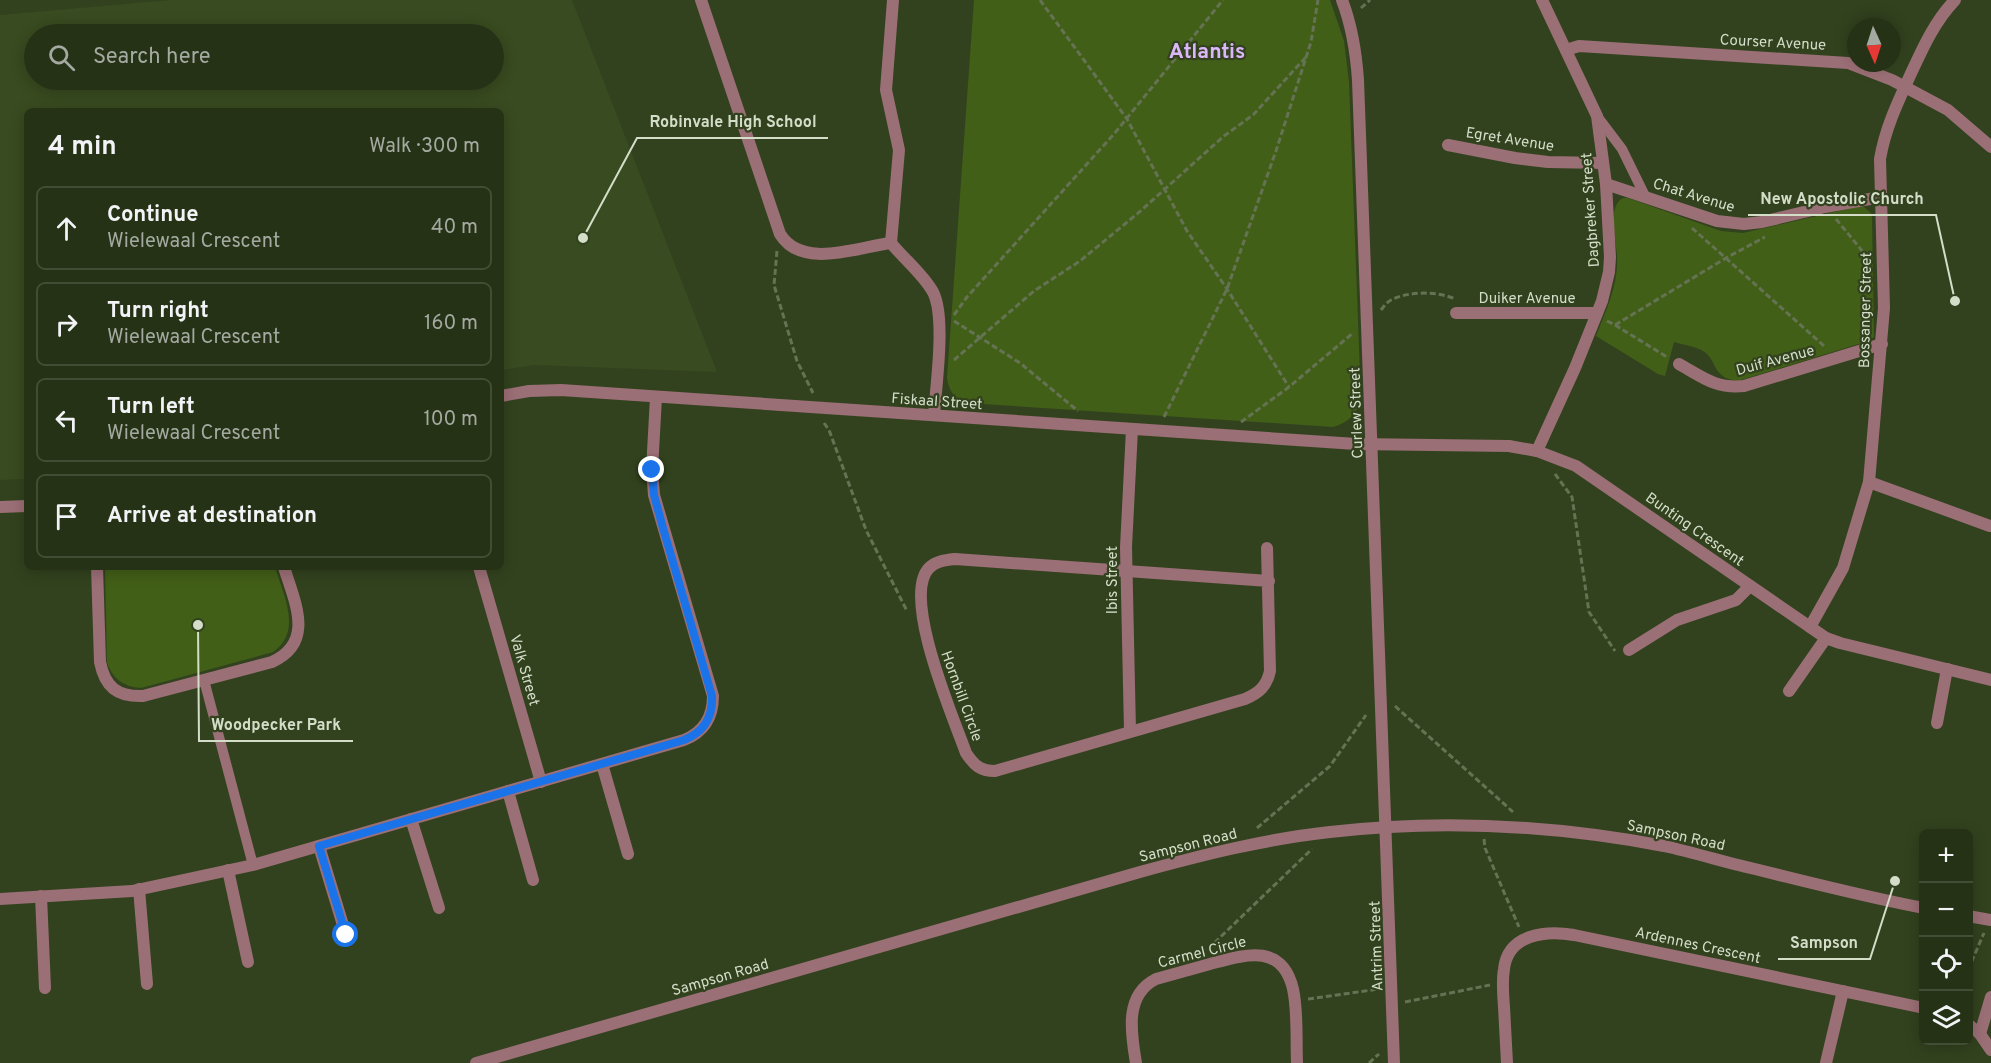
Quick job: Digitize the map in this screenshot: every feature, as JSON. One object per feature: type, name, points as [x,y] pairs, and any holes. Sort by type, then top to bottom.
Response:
[{"type":"street","points":[[701,0],[780,234],[786,242],[794,248],[809,253],[843,252],[891,243]]},
{"type":"street","points":[[893,0],[886,90],[899,150],[891,243],[927,284],[937,303],[940,325],[934,415]]},
{"type":"street","name":"Curlew Street","points":[[1341,0],[1356,49],[1386,828]]},
{"type":"street","name":"Dagbreker Street","points":[[1538,451],[1597,313],[1609,272],[1606,184],[1597,116],[1542,0]]},
{"type":"street","name":"Bossanger Street","points":[[1809,627],[1843,568],[1869,482],[1884,308],[1880,159],[1883,141],[1905,87],[1931,33],[1955,0]]},
{"type":"street","name":"Courser Avenue","points":[[1566,50],[1579,46],[1840,61],[1892,80],[1948,111],[1991,147]]},
{"type":"street","name":"Egret Avenue","points":[[1448,145],[1548,162],[1603,163]]},
{"type":"street","name":"Chat Avenue","points":[[1606,184],[1717,221],[1730,223],[1753,223],[1881,197]]},
{"type":"street","name":"Duiker Avenue","points":[[1456,313],[1597,313]]},
{"type":"street","name":"Duif Avenue","points":[[1679,364],[1715,384],[1734,387],[1754,384],[1882,344]]},
{"type":"street","name":"Fiskaal Street","points":[[504,396],[561,390],[1372,444]]},
{"type":"street","points":[[0,898],[139,889],[253,865],[693,736],[706,724],[713,706],[710,687],[654,495],[652,470],[656,397]]},
{"type":"street","name":"Ibis Street","points":[[1130,731],[1126,572],[1132,429]]},
{"type":"street","name":"Bunting Crescent","points":[[1372,444],[1509,446],[1538,451],[1557,458],[1585,472],[1827,638],[1991,680]]},
{"type":"street","points":[[1869,482],[1990,526]]},
{"type":"street","points":[[0,507],[24,506]]},
{"type":"street","name":"Hornbill Circle","points":[[1267,548],[1269,581],[1270,671],[1269,680],[1257,693],[1245,699],[995,771],[979,768],[966,753],[929,647],[921,617],[924,578],[931,567],[944,561],[963,559],[1269,581]]},
{"type":"street","points":[[97,570],[100,662],[106,681],[122,694],[131,696],[142,696],[272,662],[286,654],[298,634],[299,625],[285,570]]},
{"type":"street","name":"Valk Street","points":[[480,570],[541,782]]},
{"type":"street","points":[[1629,650],[1677,620],[1736,600],[1750,586]]},
{"type":"street","points":[[1789,691],[1827,638]]},
{"type":"street","points":[[1937,723],[1947,669]]},
{"type":"street","points":[[602,764],[628,854]]},
{"type":"street","points":[[508,791],[533,880]]},
{"type":"street","points":[[411,819],[439,908]]},
{"type":"street","name":"Sampson Road","points":[[476,1063],[1182,861],[1233,848],[1330,832],[1422,825],[1484,825],[1577,832],[1667,847],[1884,901],[1919,907]]},
{"type":"street","name":"Antrim Street","points":[[1386,828],[1395,1063]]},
{"type":"street","points":[[319,846],[346,935]]},
{"type":"street","points":[[228,870],[248,962]]},
{"type":"street","points":[[139,889],[147,984]]},
{"type":"street","points":[[41,896],[45,988]]},
{"type":"street","points":[[1973,917],[1990,920]]},
{"type":"street","name":"Ardennes Crescent","points":[[1524,939],[1537,934],[1574,935],[1919,1007]]},
{"type":"street","points":[[1507,1063],[1503,982],[1506,961],[1516,945],[1524,939]]},
{"type":"street","name":"Carmel Circle","points":[[1136,1063],[1131,1019],[1134,1000],[1148,983],[1240,956],[1262,955],[1282,966],[1290,979],[1294,1001],[1297,1063]]},
{"type":"street","points":[[1826,1063],[1843,991]]},
{"type":"street","points":[[1980,1034],[1991,997]]},
{"type":"street","points":[[1973,1028],[1991,1050]]},
{"type":"lane","points":[[1597,116],[1622,148],[1645,196]]},
{"type":"lane","points":[[204,680],[253,865]]},
{"type":"path","points":[[1040,0],[1126,118],[1186,231],[1227,289],[1289,387]]},
{"type":"path","points":[[1079,425],[1080,412],[1020,363],[951,319],[967,297],[1126,118],[1223,0]]},
{"type":"path","points":[[1161,431],[1164,417],[1227,289],[1276,151],[1311,42],[1318,0]]},
{"type":"path","points":[[937,369],[945,367],[1034,291],[1080,261],[1137,214],[1224,136],[1253,115],[1306,57]]},
{"type":"path","points":[[1674,206],[1677,216],[1827,349],[1832,360]]},
{"type":"path","points":[[1825,207],[1875,266],[1882,265]]},
{"type":"path","points":[[1615,324],[1726,258],[1782,228],[1779,218]]},
{"type":"path","points":[[780,234],[774,285],[797,361],[813,392],[813,407],[829,430],[866,530],[905,610],[921,617]]},
{"type":"path","points":[[1240,436],[1240,423],[1289,387],[1348,336],[1368,324],[1390,300],[1410,294],[1446,295],[1459,300],[1456,313]]},
{"type":"path","points":[[1597,313],[1679,364]]},
{"type":"path","points":[[1538,451],[1572,497],[1589,612],[1619,656],[1629,650]]},
{"type":"path","points":[[1484,825],[1485,848],[1524,939]]},
{"type":"path","points":[[1186,971],[1330,832]]},
{"type":"path","points":[[1973,959],[1990,920]]},
{"type":"path","points":[[1393,1005],[1503,982]]},
{"type":"path","points":[[1294,1001],[1392,987]]},
{"type":"shaded area","points":[[171,0],[572,0],[717,372],[533,365],[504,370],[504,108],[24,108],[24,479],[0,480],[0,15]]},
{"type":"shaded area","points":[[974,0],[1330,0],[1344,41],[1349,82],[1361,400],[1351,417],[1333,427],[968,403],[953,394],[947,378]]},
{"type":"shaded area","points":[[1623,198],[1721,231],[1743,233],[1864,207],[1871,213],[1872,218],[1874,337],[1868,341],[1738,381],[1719,373],[1703,351],[1674,342],[1665,376],[1658,374],[1596,336],[1611,297],[1616,276],[1614,215],[1618,202]]},
{"type":"shaded area","points":[[105,570],[276,570],[286,600],[289,623],[282,644],[273,652],[141,688],[129,686],[120,681],[112,674],[107,663]]},
{"type":"place","name":"Robinvale High School","points":[[583,238]]},
{"type":"place","name":"New Apostolic Church","points":[[1955,301]]},
{"type":"place","name":"Woodpecker Park","points":[[198,625]]},
{"type":"place","name":"Sampson","points":[[1895,881]]},
{"type":"district","name":"Atlantis","points":[[1207,51]]},
{"type":"route","points":[[346,935],[319,846],[684,740],[700,731],[706,724],[713,706],[712,696],[654,495],[652,470]]}]
